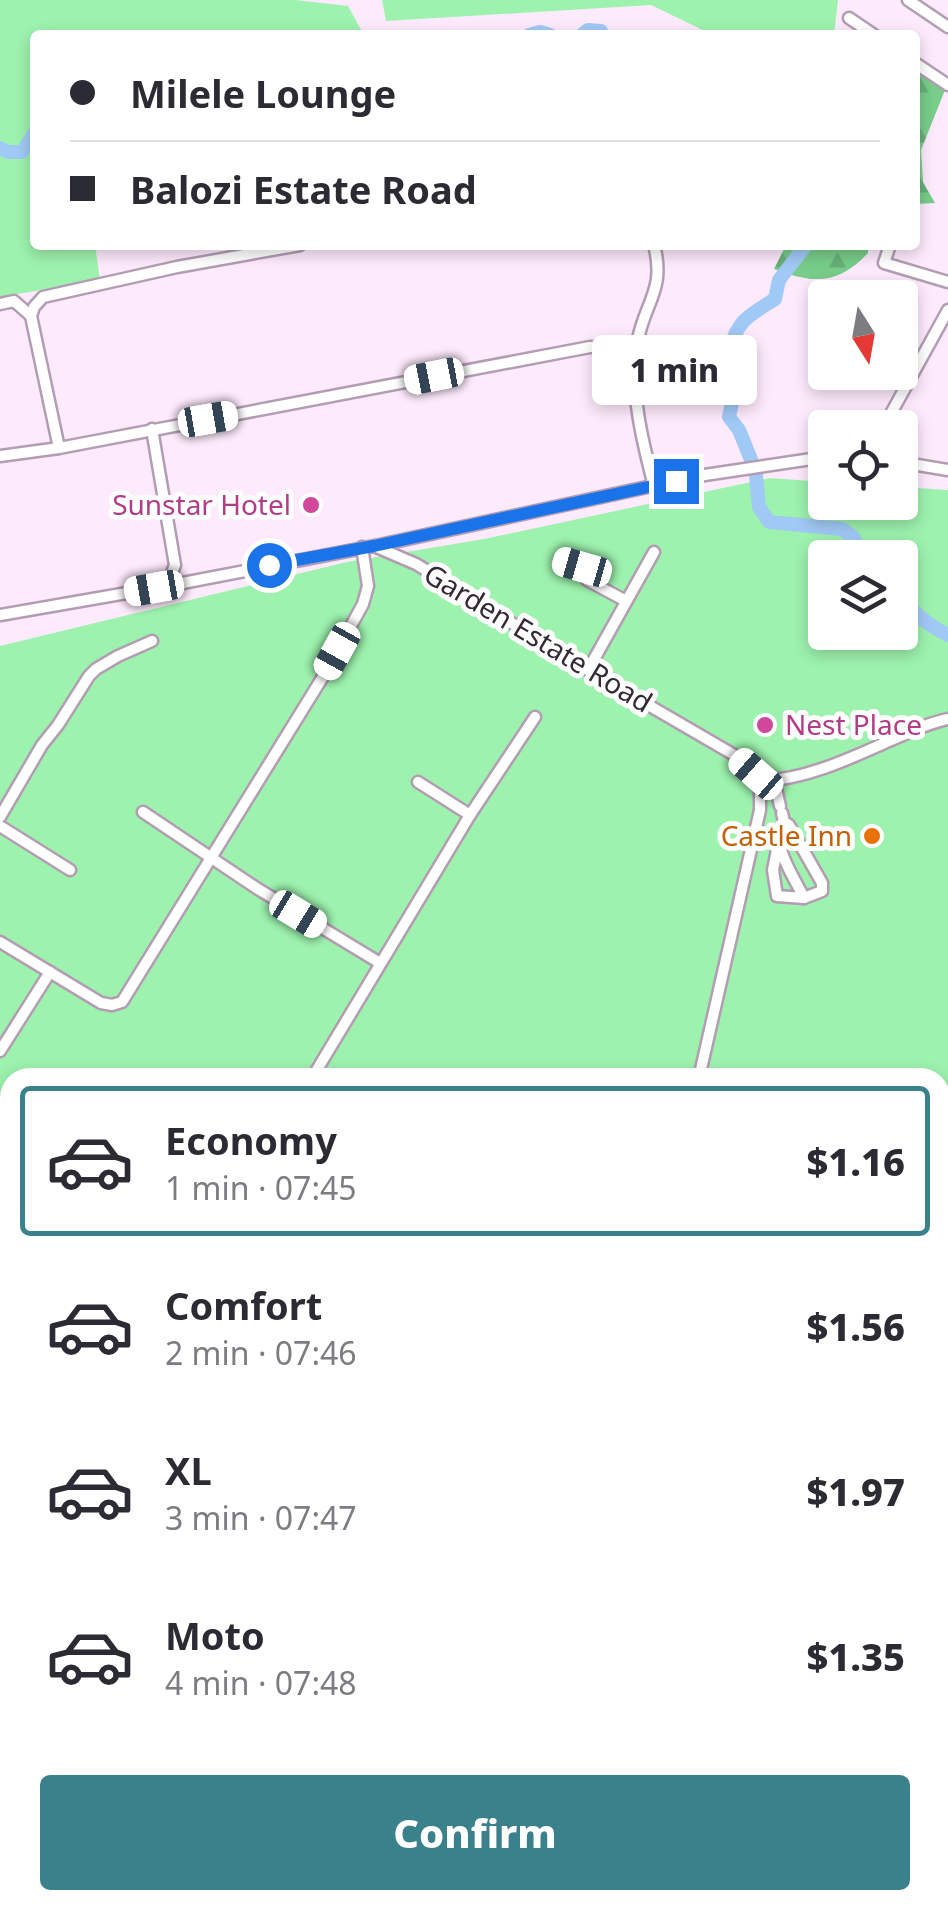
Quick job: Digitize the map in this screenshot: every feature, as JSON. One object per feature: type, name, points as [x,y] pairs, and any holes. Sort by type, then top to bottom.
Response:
[{"type":"street","points":[[908,0],[948,26]]},
{"type":"street","points":[[850,18],[867,30]]},
{"type":"street","points":[[920,66],[948,85]]},
{"type":"street","points":[[58,448],[32,316],[43,296],[273,250]]},
{"type":"street","points":[[654,486],[638,417],[636,348],[659,280],[655,250]]},
{"type":"street","points":[[888,250],[884,262],[948,282]]},
{"type":"street","points":[[0,304],[14,301],[32,316]]},
{"type":"street","points":[[894,410],[948,310]]},
{"type":"street","points":[[0,456],[575,350],[605,346],[636,348]]},
{"type":"street","points":[[152,430],[174,564],[167,586]]},
{"type":"street","points":[[0,615],[368,547],[698,476],[808,460]]},
{"type":"street","points":[[918,465],[948,470]]},
{"type":"street","points":[[416,564],[410,544],[417,536]]},
{"type":"street","points":[[0,942],[106,1005],[122,1002],[324,675],[363,604],[368,586],[368,547]]},
{"type":"street","name":"Garden Estate Road","points":[[368,547],[416,564],[736,756],[760,780]]},
{"type":"street","points":[[588,670],[654,552]]},
{"type":"street","points":[[560,560],[582,567],[587,580],[626,602]]},
{"type":"street","points":[[174,564],[194,581]]},
{"type":"street","points":[[0,817],[89,676],[104,664],[152,641]]},
{"type":"street","points":[[318,1068],[470,815],[535,717]]},
{"type":"street","points":[[701,1068],[757,828],[760,780],[809,772],[948,720]]},
{"type":"street","points":[[774,780],[782,814],[822,884],[822,891],[804,898],[777,896],[773,870],[782,814]]},
{"type":"street","points":[[418,782],[470,815]]},
{"type":"street","points":[[143,812],[258,890],[380,963]]},
{"type":"street","points":[[0,826],[70,870]]},
{"type":"street","points":[[778,844],[804,898]]},
{"type":"street","points":[[0,1051],[50,972]]},
{"type":"green space","points":[[0,0],[295,0],[348,6],[361,30],[30,30],[30,250],[96,250],[100,280],[0,297]]},
{"type":"green space","points":[[382,0],[838,0],[835,30],[703,30],[651,5],[386,21]]},
{"type":"green space","points":[[920,68],[947,85],[921,150],[923,182],[935,203],[920,204]]},
{"type":"green space","points":[[784,250],[868,250],[846,271],[825,279],[774,269]]},
{"type":"green space","points":[[770,478],[808,481],[808,520],[918,520],[918,488],[948,490],[948,1068],[0,1068],[0,646],[347,562],[484,539]]},
{"type":"waterway","points":[[0,148],[22,152],[30,140]]},
{"type":"waterway","points":[[752,462],[729,417],[733,398],[742,391],[741,375],[730,349],[741,324],[775,299],[779,280],[802,250]]},
{"type":"waterway","points":[[756,475],[759,507],[769,522],[842,529],[855,540]]},
{"type":"waterway","points":[[918,615],[948,635]]},
{"type":"place","name":"Sunstar Hotel","points":[[311,505]]},
{"type":"place","name":"Nest Place","points":[[765,725]]},
{"type":"place","name":"Castle Inn","points":[[872,836]]},
{"type":"route","points":[[269,565],[676,481]]}]
